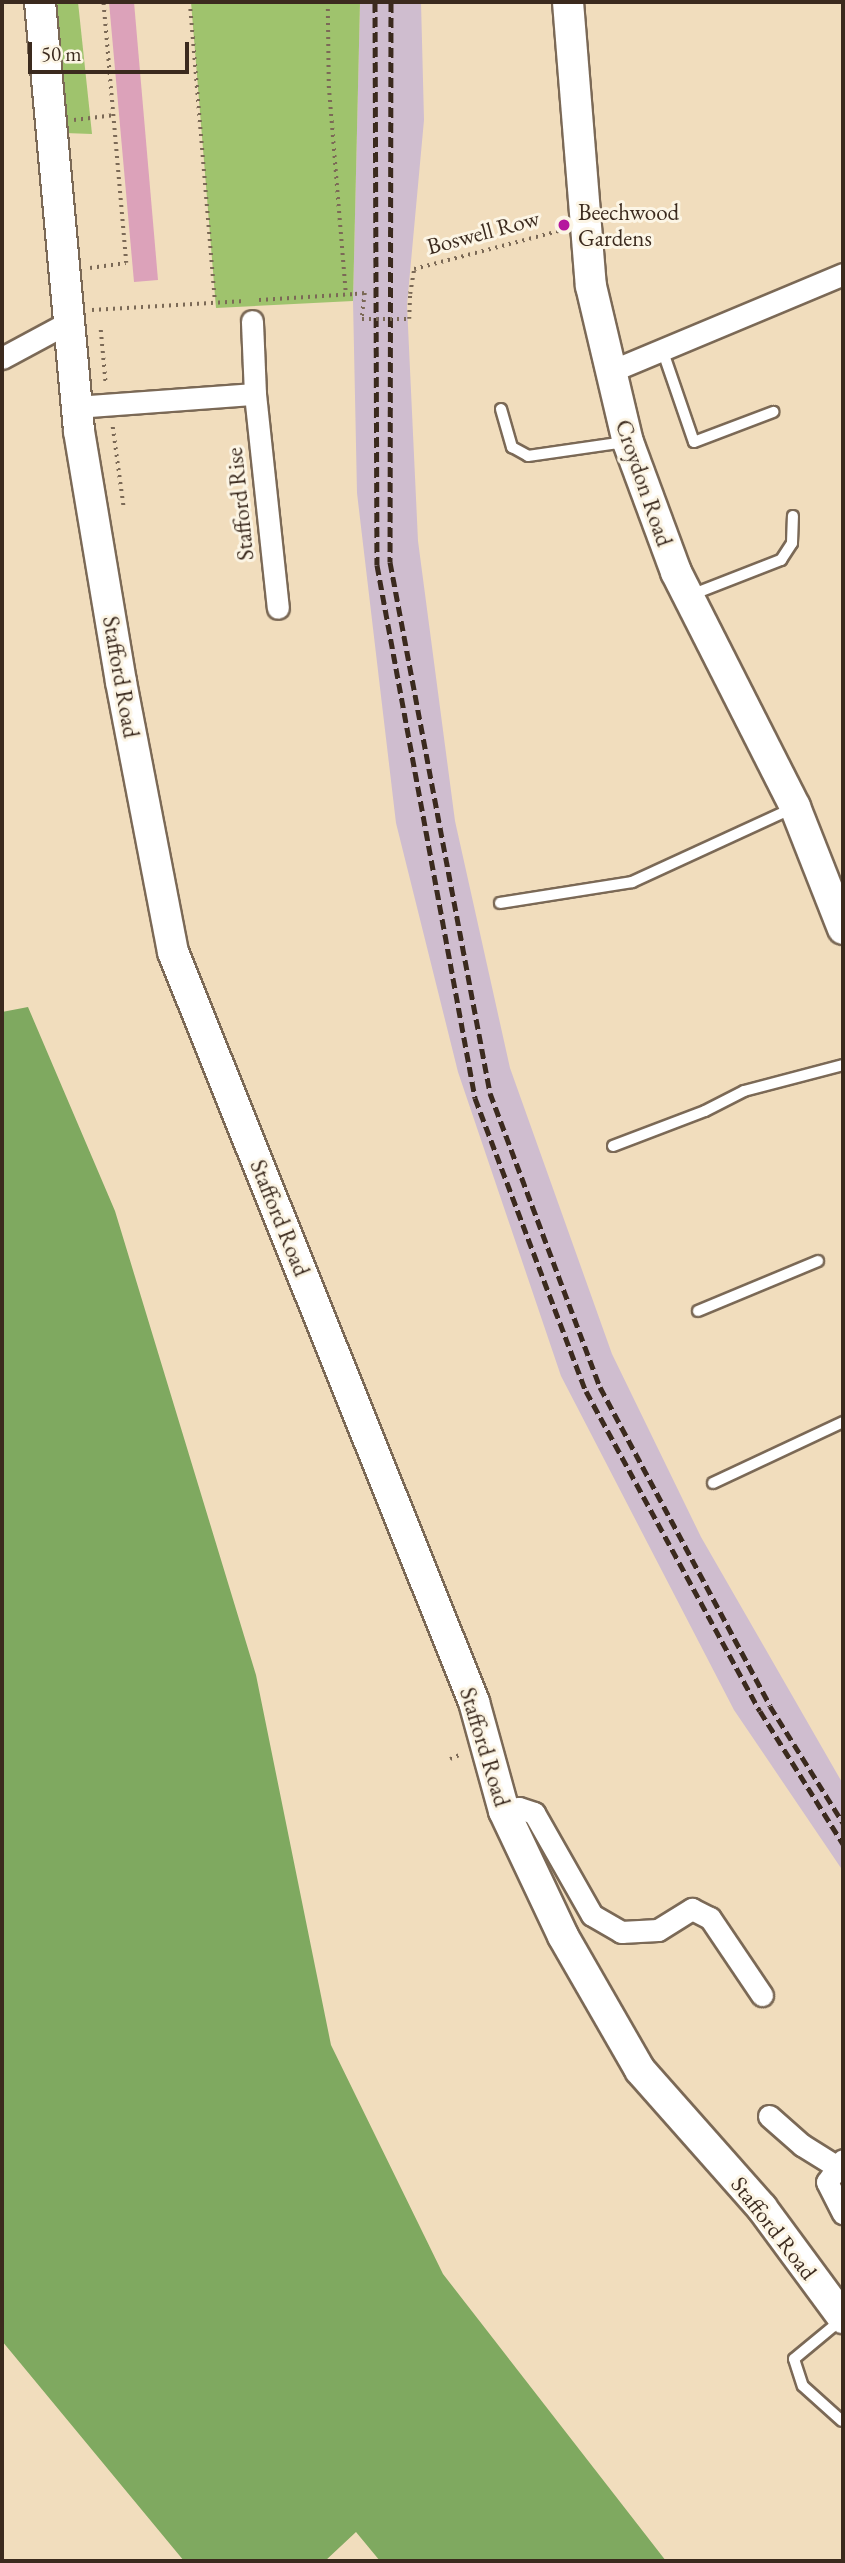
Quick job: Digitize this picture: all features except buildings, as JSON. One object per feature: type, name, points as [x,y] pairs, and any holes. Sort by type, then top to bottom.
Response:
[{"type":"street","name":"Stafford Road","points":[[40,2],[67,323],[78,419],[121,682],[173,952],[474,1702],[504,1811],[562,1936],[640,2070],[762,2208],[843,2318]]},
{"type":"street","name":"Croydon Road","points":[[568,2],[591,286],[609,372],[628,442],[650,509],[688,596],[795,807],[843,929]]},
{"type":"street","points":[[609,372],[663,352],[843,274]]},
{"type":"street","name":"Stafford Rise","points":[[252,321],[255,394],[278,608]]},
{"type":"street","points":[[2,358],[67,323]]},
{"type":"street","points":[[78,419],[108,405],[255,394]]},
{"type":"street","points":[[504,1811],[519,1808],[534,1813],[592,1915],[621,1932],[658,1930],[692,1909],[710,1918],[762,1995]]},
{"type":"street","points":[[769,2116],[802,2145],[840,2163],[827,2182],[843,2213]]},
{"type":"lane","points":[[663,352],[694,442],[773,412]]},
{"type":"lane","points":[[501,409],[512,447],[528,456],[628,442]]},
{"type":"lane","points":[[688,596],[781,560],[792,543],[793,516]]},
{"type":"lane","points":[[500,903],[632,882],[795,807]]},
{"type":"lane","points":[[612,1146],[705,1111],[744,1091],[843,1065]]},
{"type":"lane","points":[[698,1311],[818,1261]]},
{"type":"lane","points":[[713,1483],[843,1422]]},
{"type":"lane","points":[[842,2421],[803,2386],[794,2359],[843,2318]]},
{"type":"path","points":[[64,272],[126,263],[103,2]]},
{"type":"path","points":[[190,2],[215,301]]},
{"type":"path","points":[[125,308],[346,295],[329,86],[328,2]]},
{"type":"path","points":[[51,122],[115,115]]},
{"type":"path","name":"Boswell Row","points":[[346,295],[365,293],[362,319],[409,319],[414,269],[586,224]]},
{"type":"path","points":[[101,330],[108,405]]},
{"type":"path","points":[[78,419],[114,427],[124,508]]},
{"type":"shaded area","points":[[360,2],[421,2],[424,120],[407,305],[418,541],[455,821],[510,1068],[612,1354],[701,1537],[843,1784],[843,1871],[734,1710],[561,1376],[458,1072],[396,823],[357,493],[353,301]]},
{"type":"green space","points":[[54,2],[78,2],[92,134],[65,133]]},
{"type":"green space","points":[[191,2],[360,2],[353,301],[216,308]]},
{"type":"green space","points":[[28,1007],[115,1211],[256,1675],[331,2045],[443,2274],[666,2561],[380,2561],[356,2532],[325,2561],[184,2561],[2,2341],[2,1012]]},
{"type":"railway","points":[[375,2],[377,565],[475,1098],[586,1391],[760,1711],[843,1844]]},
{"type":"railway","points":[[391,2],[390,562],[490,1093],[600,1387],[770,1706],[843,1823]]},
{"type":"place","name":"Beechwood Gardens","points":[[564,225]]}]
